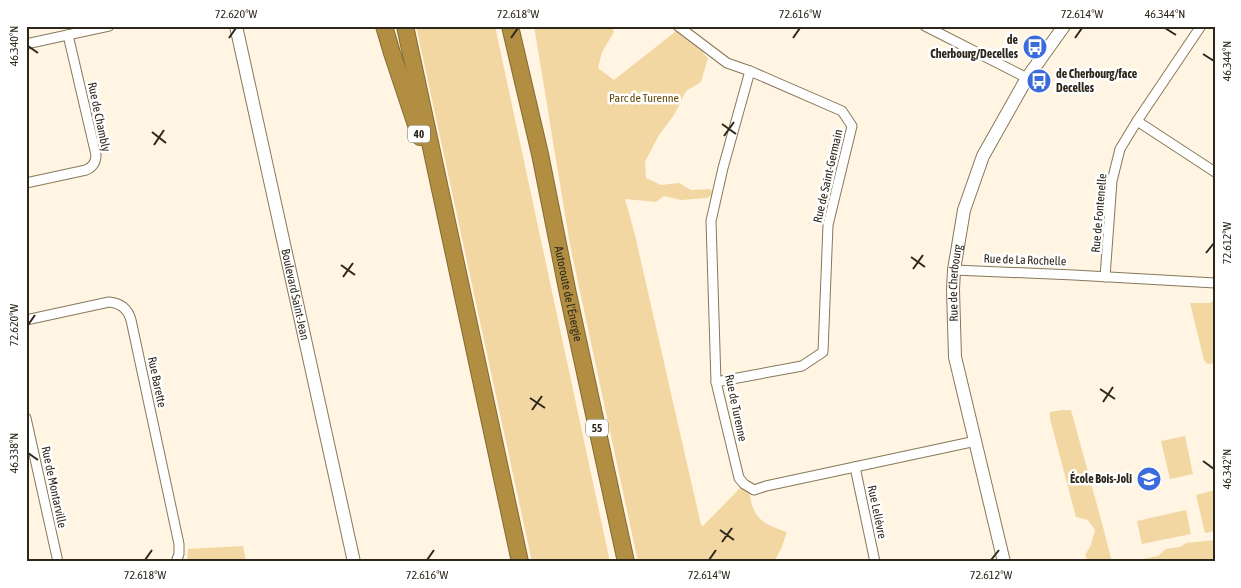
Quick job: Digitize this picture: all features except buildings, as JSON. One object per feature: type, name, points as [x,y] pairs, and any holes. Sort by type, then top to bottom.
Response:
[{"type":"highway","name":"40","points":[[384,26],[446,215]]},
{"type":"highway","points":[[405,26],[520,562]]},
{"type":"highway","name":"Autoroute de l'Énergie","points":[[510,26],[540,154],[626,562]]},
{"type":"highway","points":[[521,26],[540,154]]},
{"type":"street","points":[[26,44],[109,26]]},
{"type":"street","name":"Boulevard Saint-Jean","points":[[236,26],[354,562]]},
{"type":"street","name":"Rue de Saint-Germain","points":[[678,26],[727,63],[842,111],[852,126],[828,225],[823,352],[802,366],[716,382]]},
{"type":"street","points":[[925,26],[1027,78]]},
{"type":"street","name":"Rue de Cherbourg","points":[[1004,562],[955,357],[952,290],[954,270],[964,210],[983,156],[1027,78],[1064,26]]},
{"type":"street","name":"Rue de Fontenelle","points":[[1106,277],[1112,182],[1120,149],[1201,26]]},
{"type":"street","name":"Rue de Chambly","points":[[26,183],[86,170],[96,160],[68,35]]},
{"type":"street","name":"Rue de Turenne","points":[[750,71],[723,168],[711,221],[716,382],[739,478],[744,484],[754,490],[976,441]]},
{"type":"street","points":[[1137,121],[1215,172]]},
{"type":"street","name":"Rue de La Rochelle","points":[[954,270],[1215,283]]},
{"type":"street","name":"Rue Barette","points":[[26,320],[109,302],[121,305],[129,313],[179,544],[180,552],[176,562]]},
{"type":"street","name":"Rue de Montarville","points":[[26,418],[58,562]]},
{"type":"street","name":"Rue Lelièvre","points":[[855,467],[875,562]]},
{"type":"green space","points":[[416,26],[495,26],[610,562],[532,562]]},
{"type":"green space","name":"Parc de Turenne","points":[[534,26],[612,26],[614,32],[602,52],[598,68],[614,80],[680,28],[706,47],[703,53],[708,58],[701,82],[686,91],[674,115],[659,135],[645,162],[646,178],[661,185],[679,183],[691,190],[710,189],[714,193],[707,198],[681,200],[664,196],[656,202],[625,199],[635,235],[701,525],[703,526],[744,484],[756,515],[777,529],[787,532],[775,562],[638,562],[570,245]]},
{"type":"green space","points":[[1215,300],[1215,363],[1209,364],[1204,360],[1190,303],[1210,303]]},
{"type":"green space","points":[[1071,410],[1112,562],[1088,562],[1085,555],[1091,545],[1095,530],[1088,520],[1076,517],[1050,419],[1050,412]]},
{"type":"green space","points":[[1185,436],[1193,474],[1170,479],[1161,441]]},
{"type":"green space","points":[[1215,490],[1215,531],[1205,533],[1196,495]]},
{"type":"green space","points":[[1186,510],[1191,534],[1142,544],[1137,521]]},
{"type":"green space","points":[[1215,540],[1215,562],[1128,562],[1158,556],[1166,549],[1180,547],[1186,543]]},
{"type":"green space","points":[[243,546],[246,562],[187,562],[188,549]]},
{"type":"place","name":"de Cherbourg/Decelles","points":[[1035,47]]},
{"type":"place","name":"de Cherbourg/face Decelles","points":[[1039,81]]},
{"type":"place","name":"École Bois-Joli","points":[[1149,479]]}]
